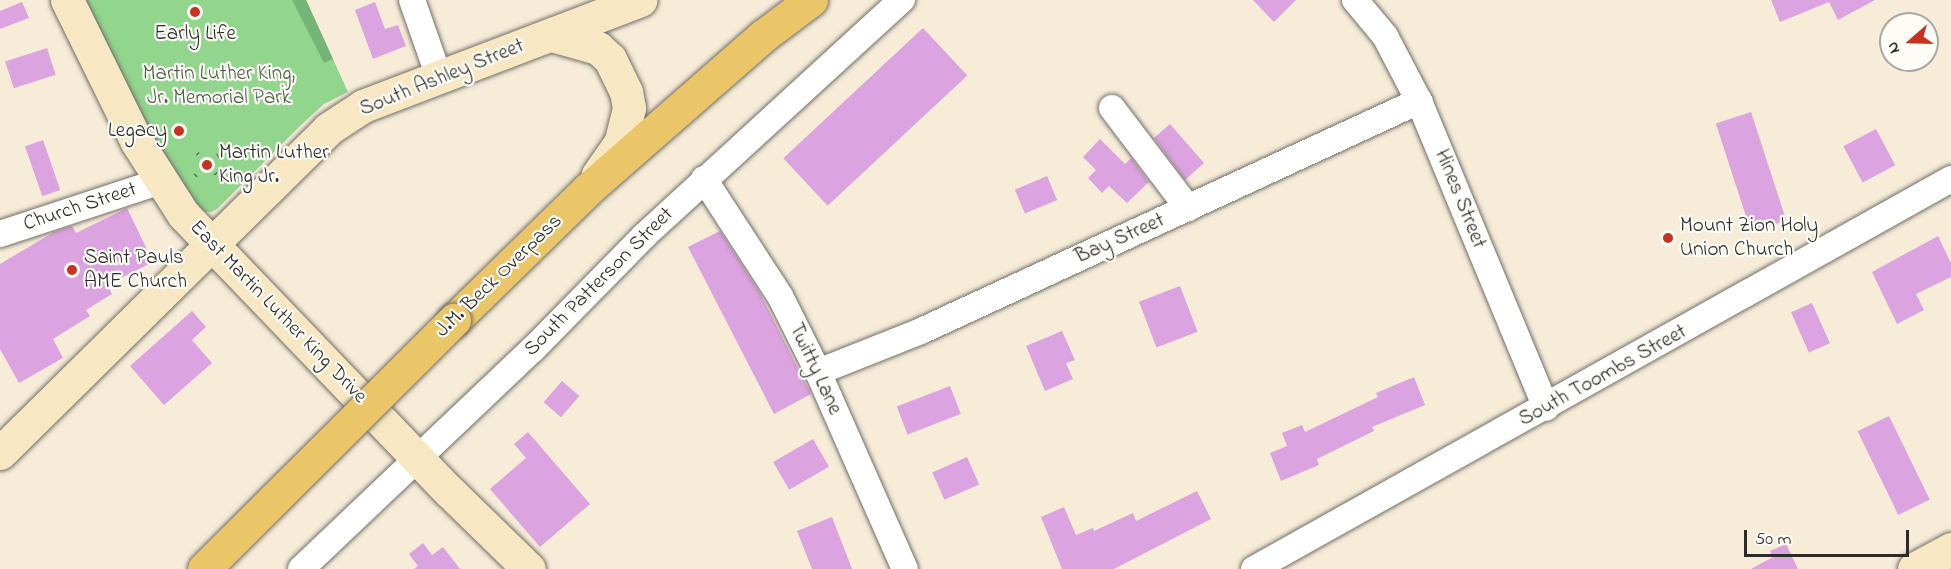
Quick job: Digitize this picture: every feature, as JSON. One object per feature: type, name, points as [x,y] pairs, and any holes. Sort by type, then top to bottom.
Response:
[{"type":"main road","name":"J.M. Beck Overpass","points":[[204,569],[587,190],[764,36],[811,0]]},
{"type":"street","name":"East Martin Luther King Drive","points":[[67,0],[161,181],[209,246],[418,455],[450,492],[529,569]]},
{"type":"street","points":[[412,0],[439,77]]},
{"type":"street","name":"South Ashley Street","points":[[0,453],[325,131],[363,106],[640,0]]},
{"type":"street","name":"South Patterson Street","points":[[301,569],[418,455],[533,349],[704,179],[902,0]]},
{"type":"street","name":"Hines Street","points":[[1355,0],[1385,36],[1419,101],[1546,408]]},
{"type":"street","name":"South Ashley Street","points":[[552,35],[598,48],[610,59],[626,92],[628,108],[620,143],[587,190]]},
{"type":"street","name":"Bay Street","points":[[818,372],[921,331],[1419,101]]},
{"type":"street","points":[[1112,108],[1188,208]]},
{"type":"street","name":"Twitty Lane","points":[[704,179],[780,296],[818,372],[905,569]]},
{"type":"street","name":"South Toombs Street","points":[[1254,569],[1287,561],[1546,408],[1951,179]]},
{"type":"street","name":"Church Street","points":[[0,234],[161,181]]},
{"type":"street","points":[[1914,569],[1951,549]]},
{"type":"path","points":[[215,173],[219,178]]},
{"type":"green space","name":"Martin Luther King, Jr. Memorial Park","points":[[80,0],[306,0],[348,92],[324,104],[217,209],[211,212],[197,211],[156,149]]},
{"type":"green space","points":[[292,0],[306,0],[333,59],[324,63]]},
{"type":"building","points":[[1253,0],[1296,0],[1274,22]]},
{"type":"building","points":[[1771,0],[1875,0],[1838,20],[1829,2],[1780,22]]},
{"type":"building","points":[[22,2],[29,18],[0,29],[0,11]]},
{"type":"building","points":[[375,2],[385,29],[398,25],[406,46],[373,59],[355,10]]},
{"type":"building","points":[[923,28],[967,76],[828,206],[783,158]]},
{"type":"building","points":[[47,48],[56,75],[14,88],[5,62]]},
{"type":"building","points":[[1751,112],[1786,220],[1751,232],[1716,123]]},
{"type":"building","points":[[1170,124],[1204,163],[1185,180],[1154,138]]},
{"type":"building","points":[[1876,129],[1895,165],[1863,183],[1843,146]]},
{"type":"building","points":[[1100,139],[1125,164],[1131,158],[1149,182],[1127,203],[1109,186],[1102,193],[1088,178],[1096,170],[1083,157]]},
{"type":"building","points":[[43,140],[60,190],[42,196],[25,146]]},
{"type":"building","points":[[1047,176],[1057,200],[1025,214],[1015,190]]},
{"type":"building","points":[[127,208],[153,262],[107,285],[112,294],[86,310],[90,316],[53,339],[63,358],[19,383],[0,349],[0,264],[54,232],[72,226],[76,233]]},
{"type":"building","points":[[720,231],[760,293],[811,394],[774,414],[688,247]]},
{"type":"building","points":[[1938,236],[1951,263],[1951,277],[1916,294],[1924,310],[1897,324],[1872,272]]},
{"type":"building","points":[[1180,286],[1198,332],[1156,348],[1139,302]]},
{"type":"building","points":[[1812,303],[1830,343],[1809,353],[1791,312]]},
{"type":"building","points":[[192,311],[206,327],[192,340],[212,363],[164,405],[130,366]]},
{"type":"building","points":[[1062,331],[1075,360],[1066,363],[1073,379],[1045,391],[1026,346]]},
{"type":"building","points":[[1414,377],[1425,405],[1372,427],[1374,431],[1317,459],[1319,465],[1281,481],[1270,453],[1287,446],[1282,433],[1302,425],[1305,432],[1378,397],[1376,393]]},
{"type":"building","points":[[562,381],[579,396],[561,417],[544,402]]},
{"type":"building","points":[[950,386],[961,414],[908,434],[897,406]]},
{"type":"building","points":[[1889,416],[1930,500],[1898,515],[1858,431]]},
{"type":"building","points":[[528,432],[590,504],[540,547],[490,489],[526,458],[514,444]]},
{"type":"building","points":[[813,439],[829,467],[789,490],[773,462]]},
{"type":"building","points":[[967,457],[979,484],[944,500],[932,472]]},
{"type":"building","points":[[1197,491],[1211,519],[1114,569],[1062,569],[1041,517],[1064,507],[1076,535],[1093,528],[1094,531],[1133,513],[1136,521]]},
{"type":"building","points":[[832,517],[852,569],[812,569],[797,531]]},
{"type":"building","points":[[423,543],[432,555],[443,547],[460,569],[414,569],[418,566],[409,554]]},
{"type":"building","points":[[1786,544],[1798,569],[1751,569],[1773,557],[1770,551]]},
{"type":"place","name":"Early Life","points":[[195,12]]},
{"type":"place","name":"Legacy","points":[[179,131]]},
{"type":"place","name":"Martin Luther King Jr.","points":[[207,165]]},
{"type":"place","name":"Mount Zion Holy Union Church","points":[[1668,238]]},
{"type":"place","name":"Saint Pauls AME Church","points":[[72,270]]}]
